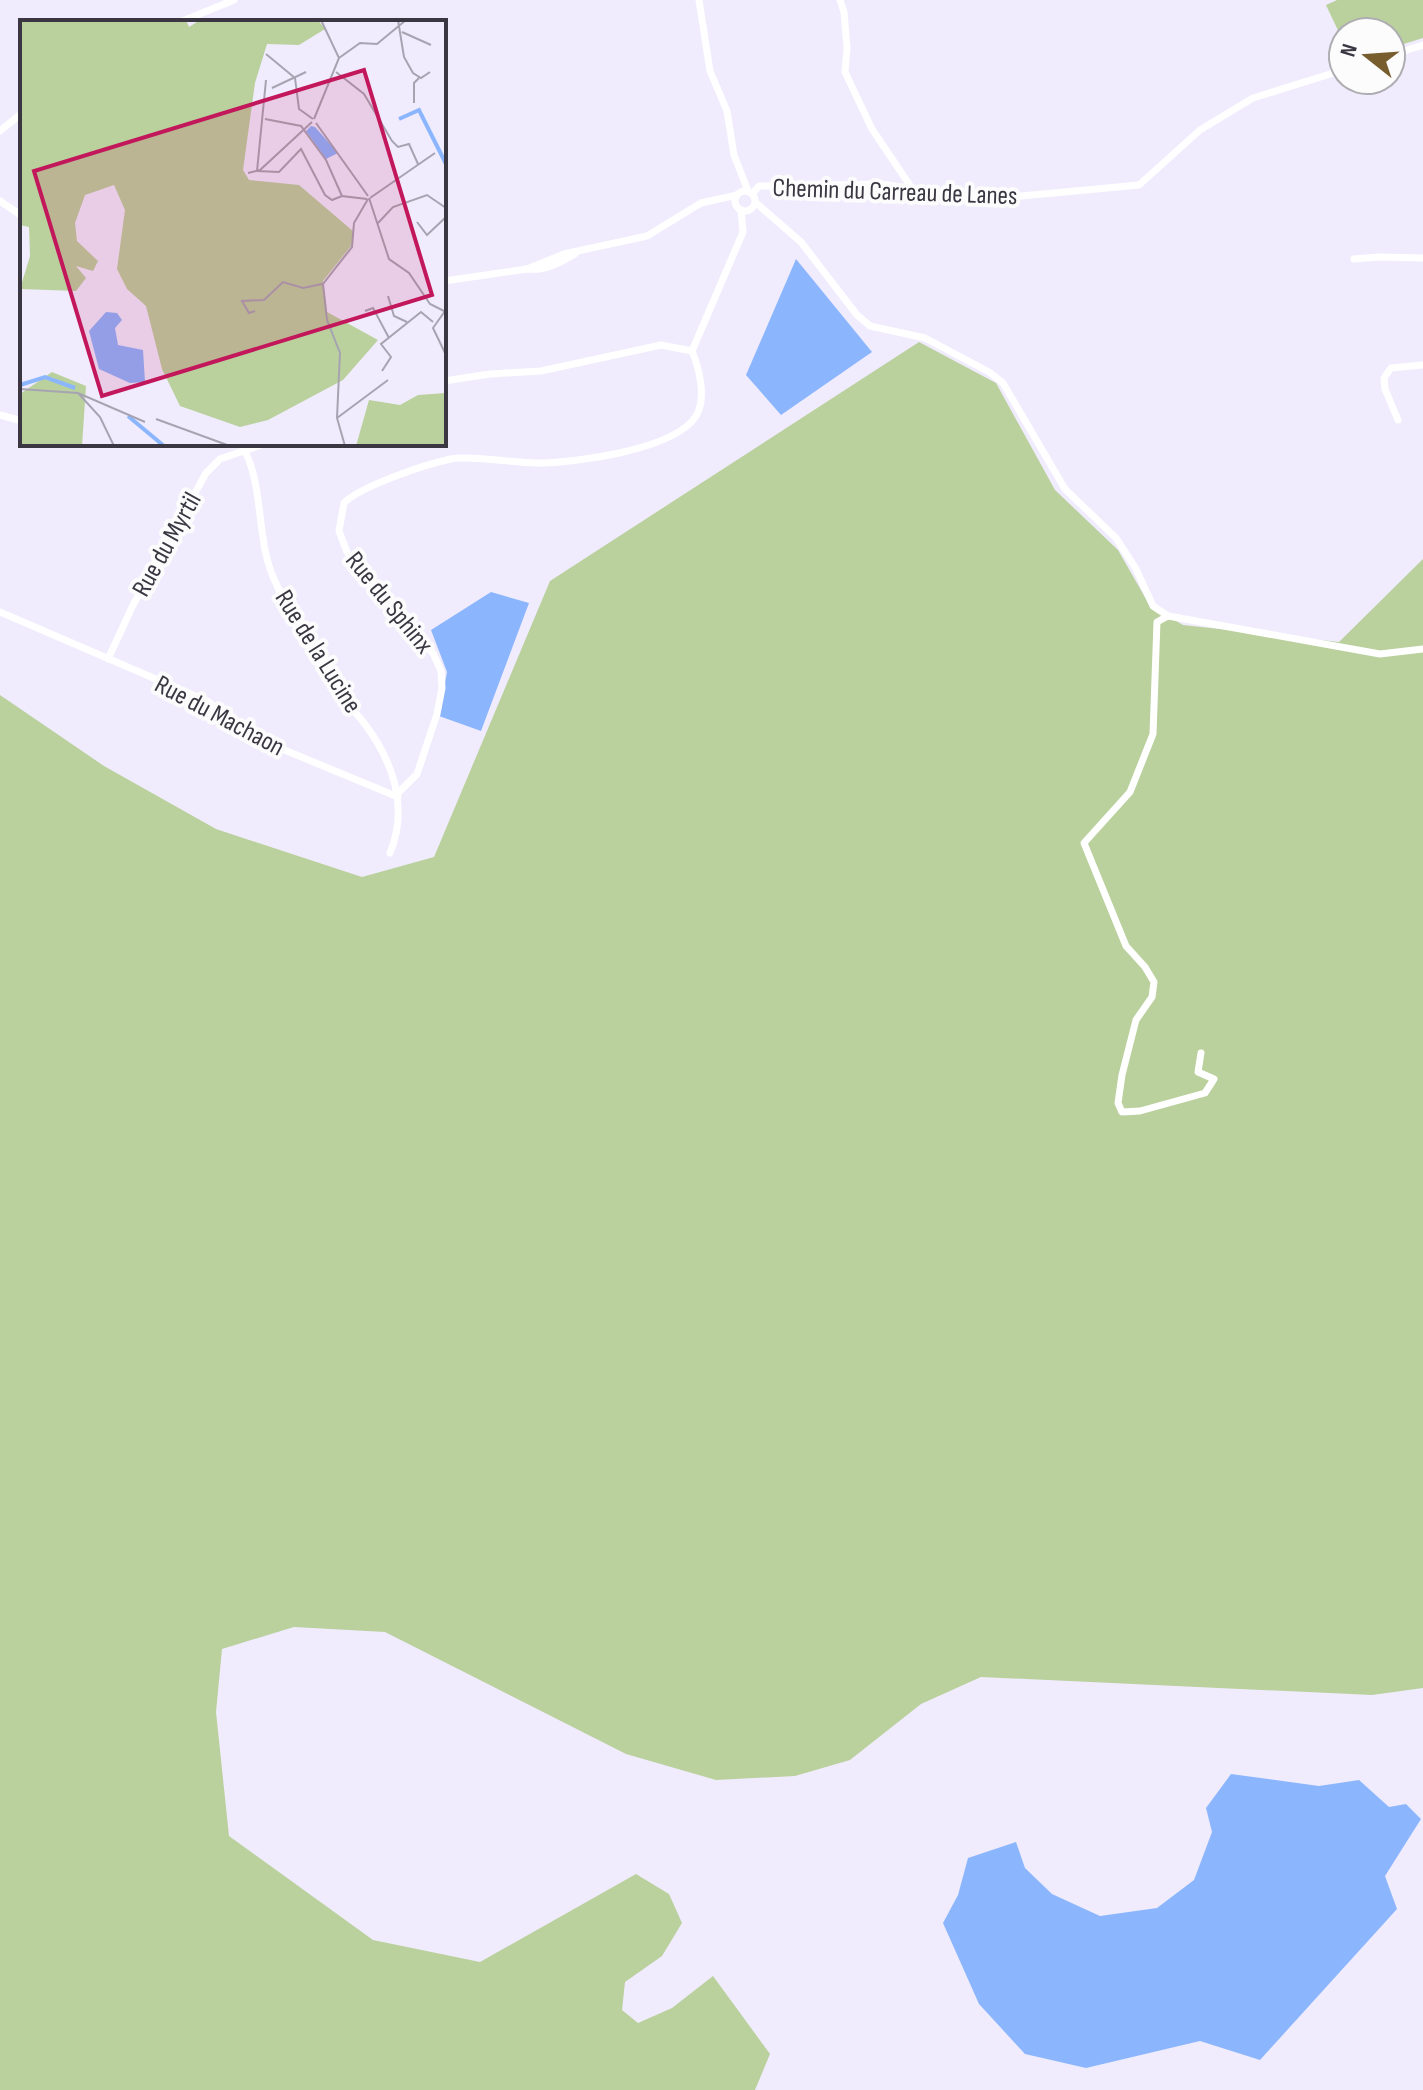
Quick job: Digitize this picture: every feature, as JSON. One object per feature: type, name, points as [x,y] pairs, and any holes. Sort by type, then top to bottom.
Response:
[{"type":"street","points":[[185,20],[234,0]]},
{"type":"street","points":[[446,381],[541,371],[661,345],[692,351],[735,254],[747,208],[727,111],[710,71],[699,0]]},
{"type":"street","points":[[840,0],[847,48],[845,72],[872,129],[911,187]]},
{"type":"street","name":"Chemin du Carreau de Lanes","points":[[446,281],[527,269],[584,249],[647,236],[701,203],[744,193],[759,186],[880,184],[988,199],[1139,185],[1200,130],[1253,98],[1327,75]]},
{"type":"street","points":[[0,131],[20,115]]},
{"type":"street","points":[[744,193],[747,208]]},
{"type":"street","name":"Chemin du Carreau de Lanes","points":[[717,198],[747,208]]},
{"type":"street","points":[[0,201],[20,215]]},
{"type":"street","points":[[747,208],[766,213],[801,242],[857,315],[870,326],[925,338],[989,372],[1003,383],[1065,489],[1116,538],[1136,569],[1153,606],[1168,616],[1380,654],[1423,649]]},
{"type":"street","points":[[1354,259],[1423,258]]},
{"type":"street","name":"Rue du Sphinx","points":[[397,796],[417,774],[437,714],[442,688],[441,671],[433,653],[392,612],[380,591],[367,580],[347,552],[339,531],[344,503],[363,489],[453,458],[538,463],[632,450],[657,443],[688,426],[697,414],[701,402],[698,366],[692,351]]},
{"type":"street","points":[[1398,420],[1385,389],[1384,378],[1391,368],[1423,365]]},
{"type":"street","points":[[0,415],[20,420]]},
{"type":"street","name":"Rue de la Lucine","points":[[243,447],[252,467],[266,557],[275,581],[335,688],[366,725],[394,776],[399,829],[390,853]]},
{"type":"street","name":"Rue du Myrtil","points":[[108,659],[133,605],[206,473],[220,459],[243,447]]},
{"type":"street","name":"Rue du Machaon","points":[[0,612],[209,702],[239,729],[258,739],[397,796]]},
{"type":"street","points":[[1168,616],[1157,622],[1153,734],[1130,792],[1084,843],[1126,946],[1154,982],[1152,997],[1136,1020],[1122,1075],[1118,1103],[1122,1112],[1140,1111],[1205,1093],[1214,1079],[1198,1072],[1201,1053]]},
{"type":"green space","points":[[1337,0],[1423,0],[1423,38],[1407,43],[1407,16],[1331,16],[1326,5]]},
{"type":"green space","points":[[919,342],[996,383],[1055,490],[1118,550],[1150,606],[1183,625],[1339,642],[1423,559],[1423,1688],[1372,1695],[981,1677],[921,1704],[850,1760],[795,1776],[716,1780],[626,1754],[385,1632],[294,1627],[222,1649],[216,1712],[229,1836],[373,1940],[480,1962],[636,1874],[669,1894],[682,1923],[662,1956],[625,1982],[622,2010],[638,2023],[672,2008],[713,1976],[770,2054],[755,2090],[0,2090],[0,695],[104,766],[216,829],[362,877],[434,857],[550,581]]},
{"type":"water","points":[[796,259],[872,352],[781,415],[746,375]]},
{"type":"water","points":[[491,592],[529,603],[481,731],[439,716],[447,672],[431,630]]},
{"type":"water","points":[[1231,1774],[1319,1786],[1359,1780],[1389,1807],[1406,1804],[1421,1819],[1385,1876],[1397,1909],[1260,2060],[1200,2041],[1086,2068],[1025,2054],[979,2004],[943,1923],[958,1895],[968,1858],[1016,1842],[1025,1868],[1052,1894],[1100,1916],[1157,1908],[1194,1880],[1212,1832],[1206,1808]]}]
